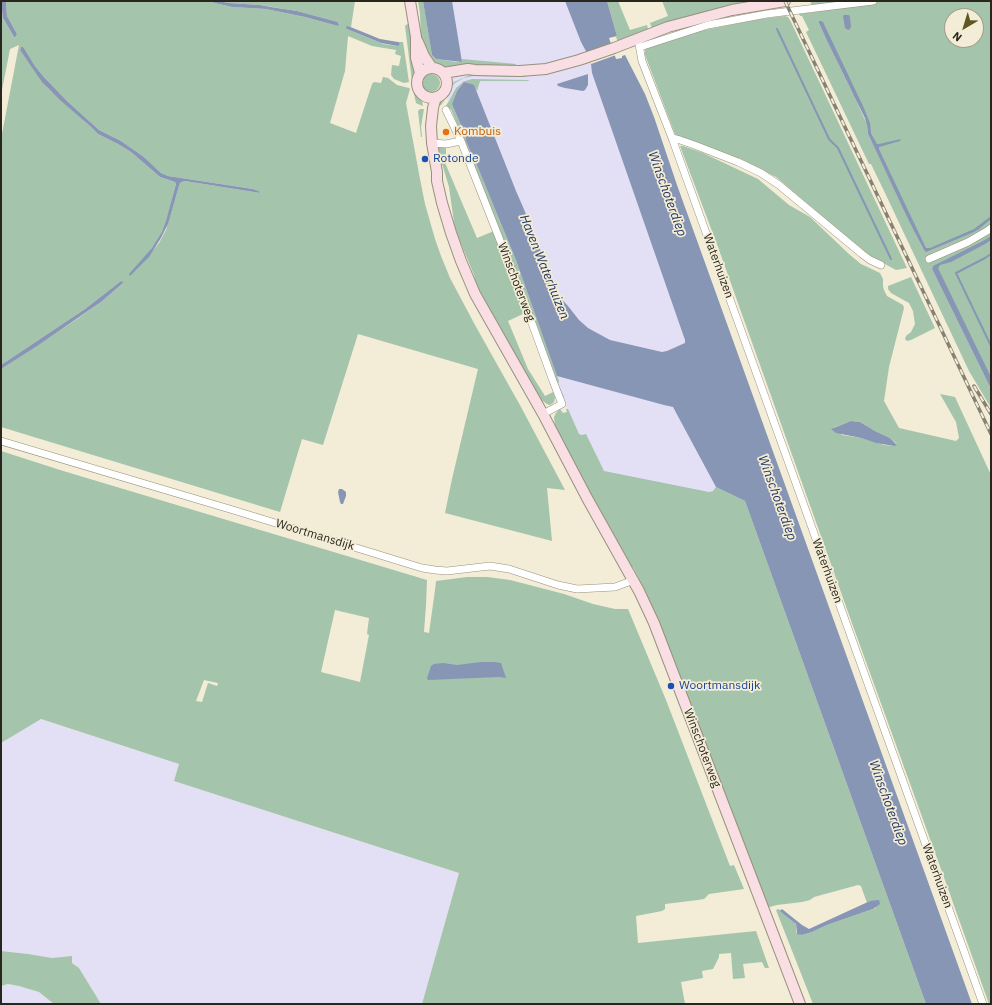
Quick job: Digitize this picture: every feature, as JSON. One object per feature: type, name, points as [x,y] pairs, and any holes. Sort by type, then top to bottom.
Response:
[{"type":"main road","points":[[410,1],[416,37],[416,58],[420,73]]},
{"type":"main road","points":[[443,73],[468,69],[520,72],[560,66],[614,48],[639,43],[668,27],[732,10],[785,1]]},
{"type":"main road","points":[[416,37],[424,56],[432,68]]},
{"type":"main road","points":[[427,68],[432,68],[438,69],[443,73],[446,80],[446,85],[443,92],[436,97],[424,96],[420,92],[417,84],[417,78],[420,73],[427,68]]},
{"type":"main road","points":[[446,85],[454,79],[475,70]]},
{"type":"main road","name":"Winschoterweg","points":[[424,96],[426,107],[425,126],[428,147],[432,173],[437,181]]},
{"type":"main road","name":"Winschoterweg","points":[[436,97],[431,126],[437,181],[451,234],[461,261],[476,294],[543,414],[587,498],[634,580],[654,622],[800,1004]]},
{"type":"street","points":[[639,43],[702,27],[767,14],[873,1]]},
{"type":"street","name":"Waterhuizen","points":[[639,43],[642,61],[672,138],[983,1004]]},
{"type":"street","name":"Winschoterweg","points":[[446,110],[461,141],[525,304],[562,404],[543,414]]},
{"type":"street","points":[[672,138],[704,148],[761,173],[779,185],[862,254],[873,262],[881,265]]},
{"type":"street","points":[[432,143],[446,144],[461,141]]},
{"type":"street","points":[[929,259],[968,242],[991,228]]},
{"type":"street","name":"Woortmansdijk","points":[[1,440],[422,568],[447,571],[490,566],[509,569],[558,586],[577,589],[615,587],[634,580]]},
{"type":"shaded area","points":[[420,1],[578,1],[676,262],[724,497],[594,472],[578,437],[517,270],[446,95],[450,87],[450,78],[443,68],[434,64]]},
{"type":"shaded area","points":[[40,719],[179,764],[174,781],[459,873],[422,1004],[101,1004],[79,968],[71,962],[72,956],[52,958],[1,951],[1,743]]},
{"type":"shaded area","points":[[8,984],[39,992],[54,1004],[1,1004],[1,986]]},
{"type":"green space","points":[[1,1],[3,18],[14,37],[17,34],[7,16],[6,1],[206,1],[232,7],[266,9],[338,26],[338,22],[297,11],[260,5],[219,1],[355,1],[351,27],[348,26],[347,29],[383,44],[398,46],[400,43],[398,42],[403,42],[409,82],[404,83],[394,79],[391,75],[392,65],[399,66],[401,56],[395,54],[396,50],[372,46],[348,36],[345,71],[330,123],[356,133],[372,84],[374,82],[381,83],[383,77],[388,78],[397,85],[410,89],[406,103],[420,179],[425,204],[441,256],[450,278],[565,490],[547,488],[552,541],[445,513],[478,369],[358,334],[323,445],[302,439],[280,512],[1,427],[1,369],[77,319],[101,302],[123,283],[121,281],[85,309],[1,365],[1,139],[19,45],[10,49],[1,95]],"holes":[[[21,47],[23,47],[43,76],[67,101],[99,130],[121,141],[134,150],[161,173],[168,176],[253,189],[259,191],[260,193],[185,181],[180,183],[166,230],[159,243],[141,265],[165,227],[176,184],[175,182],[160,177],[131,152],[98,134],[48,88],[20,50]]]},
{"type":"green space","points":[[418,1],[423,1],[432,55],[436,59],[456,62],[462,62],[462,59],[516,64],[513,67],[443,68],[432,63],[427,59],[421,37]]},
{"type":"green space","points":[[607,1],[618,1],[630,30],[647,25],[647,32],[618,42]]},
{"type":"green space","points":[[662,1],[774,1],[652,28],[650,23],[668,16]]},
{"type":"green space","points":[[810,1],[991,1],[991,383],[933,266],[932,269],[991,389],[991,408],[969,371],[885,193],[871,164],[869,164],[806,32],[809,30],[802,16],[799,14],[815,12]],"holes":[[[820,21],[854,96],[827,41],[819,23]],[[854,96],[865,118],[866,123]],[[866,123],[927,251],[923,248],[868,134]]]},
{"type":"green space","points":[[785,16],[788,17],[791,22],[907,268],[896,270],[868,255],[776,177],[726,154],[679,137],[675,134],[645,55],[645,50],[648,47],[695,32],[760,19]]},
{"type":"green space","points":[[408,24],[416,74],[413,81],[405,26]]},
{"type":"green space","points":[[427,74],[435,74],[440,79],[438,90],[435,92],[427,92],[422,87],[422,79]]},
{"type":"green space","points":[[470,75],[523,75],[526,77],[473,76],[464,78],[452,86],[444,101],[437,107],[439,100],[446,95],[454,82]]},
{"type":"green space","points":[[472,79],[530,81],[480,81],[477,91],[472,84],[464,82],[457,91],[452,104],[516,260],[559,381],[558,384],[564,397],[562,398],[451,109],[447,110],[445,107],[456,88],[462,82]]},
{"type":"green space","points":[[414,88],[422,100],[423,106],[416,103]]},
{"type":"green space","points":[[420,109],[424,109],[421,127],[422,137],[418,111]]},
{"type":"green space","points":[[439,146],[446,147],[446,154],[444,156],[446,165],[477,238],[494,231],[525,313],[508,321],[528,369],[545,396],[553,392],[555,398],[552,404],[549,405],[540,399],[514,356],[500,327],[476,286],[474,275],[455,229],[449,187],[437,148],[439,148]]},
{"type":"green space","points":[[680,146],[703,153],[758,179],[789,205],[810,217],[861,264],[880,273],[887,296],[903,305],[904,308],[889,367],[884,401],[899,428],[956,441],[959,438],[956,422],[940,394],[955,397],[991,475],[991,1004],[989,1004],[718,247]],"holes":[[[851,421],[860,422],[890,438],[897,444],[894,446],[884,445],[861,438],[842,435],[833,428]]]},
{"type":"green space","points":[[911,277],[935,328],[907,341],[905,339],[906,336],[911,332],[915,324],[913,311],[909,303],[891,293],[888,286]]},
{"type":"green space","points":[[560,409],[563,413],[567,412],[566,409],[568,409],[579,434],[586,434],[604,471],[709,492],[713,491],[716,487],[745,501],[926,1004],[813,1004],[776,910],[779,909],[794,922],[796,925],[796,933],[802,935],[876,908],[870,901],[867,903],[861,886],[858,885],[814,897],[810,900],[802,902],[766,908],[643,590],[644,589],[633,567],[631,568],[603,520],[555,427],[554,417]]},
{"type":"green space","points":[[1,451],[427,580],[424,632],[429,633],[436,581],[467,577],[487,577],[510,580],[564,594],[593,604],[615,609],[628,609],[666,700],[730,866],[734,865],[744,889],[709,894],[704,899],[665,904],[665,909],[662,911],[636,916],[638,943],[756,931],[769,968],[765,968],[762,962],[743,964],[745,978],[733,979],[731,953],[719,954],[713,969],[702,971],[703,978],[681,982],[685,1004],[422,1004],[459,873],[174,781],[179,764],[41,719],[1,743]],"holes":[[[335,610],[369,618],[367,634],[369,635],[360,682],[321,672]],[[204,680],[218,683],[217,686],[208,683],[202,702],[196,701]]]},
{"type":"green space","points":[[1,951],[52,958],[72,956],[72,963],[79,968],[101,1004],[54,1004],[39,992],[8,984],[1,986]]},
{"type":"water","points":[[1,1],[6,1],[7,16],[17,34],[15,37],[3,18]]},
{"type":"water","points":[[206,1],[260,5],[297,11],[338,22],[339,25],[266,9],[232,7]]},
{"type":"water","points":[[423,1],[452,1],[462,62],[436,59],[432,55]]},
{"type":"water","points":[[565,1],[607,1],[617,36],[609,38],[616,59],[622,58],[622,56],[625,55],[645,94],[972,1004],[926,1004],[745,501],[716,487],[673,407],[557,376],[516,260],[452,104],[457,91],[464,82],[474,85],[537,241],[553,290],[579,320],[588,328],[610,340],[662,352],[685,343],[592,73],[591,64]]},
{"type":"water","points":[[844,15],[849,15],[850,17],[851,27],[849,30],[845,28]]},
{"type":"water","points":[[819,21],[823,22],[863,106],[870,123],[871,133],[877,144],[901,139],[900,141],[879,147],[879,149],[926,248],[930,248],[974,229],[991,216],[991,219],[979,229],[926,252],[924,250],[868,134],[865,118],[827,41]]},
{"type":"water","points":[[347,26],[380,39],[400,43],[398,46],[381,43],[347,29]]},
{"type":"water","points":[[21,47],[24,48],[43,76],[67,101],[99,130],[121,141],[134,150],[161,173],[168,176],[253,189],[259,191],[260,193],[185,181],[180,183],[168,224],[161,238],[149,257],[130,276],[129,274],[152,248],[162,232],[176,184],[175,182],[160,177],[131,152],[98,134],[42,82],[20,50]]},
{"type":"water","points":[[588,74],[588,85],[583,91],[565,88],[558,86],[557,84]]},
{"type":"water","points":[[991,236],[991,240],[985,244],[951,262],[940,265],[938,268],[991,377],[991,389],[932,269],[933,266]]},
{"type":"water","points":[[121,281],[123,283],[101,302],[1,369],[1,365],[85,309]]},
{"type":"water","points":[[851,421],[860,422],[890,438],[897,445],[894,446],[876,443],[861,438],[836,433],[831,429]]},
{"type":"water","points":[[339,489],[346,492],[343,504],[340,502],[338,492]]},
{"type":"water","points":[[481,662],[501,663],[506,678],[428,680],[427,678],[431,666],[434,664],[443,663],[457,665]]},
{"type":"water","points":[[879,900],[880,904],[873,909],[802,935],[797,934],[796,924],[780,911],[782,909],[809,929],[870,901]]},
{"type":"pier","points":[[612,44],[616,55],[591,64],[587,53]]},
{"type":"waterway","points":[[777,29],[829,139],[838,148],[891,259]]},
{"type":"waterway","points":[[991,254],[956,273],[991,346]]},
{"type":"railway","points":[[785,1],[991,434]]},
{"type":"railway","points":[[974,386],[991,414]]},
{"type":"place","name":"Kombuis","points":[[446,132]]},
{"type":"place","name":"Rotonde","points":[[425,159]]},
{"type":"place","name":"Woortmansdijk","points":[[671,686]]},
{"type":"water label","name":"Winschoterdiep","points":[[667,194]]},
{"type":"water label","name":"Haven Waterhuizen","points":[[544,267]]},
{"type":"water label","name":"Winschoterdiep","points":[[777,498]]},
{"type":"water label","name":"Winschoterdiep","points":[[888,803]]}]
